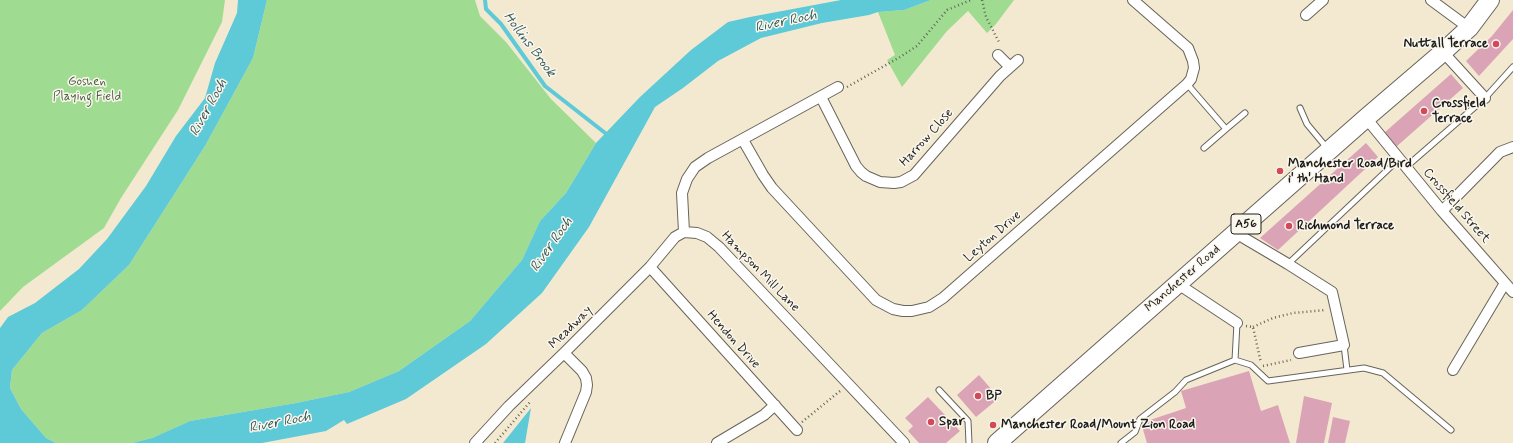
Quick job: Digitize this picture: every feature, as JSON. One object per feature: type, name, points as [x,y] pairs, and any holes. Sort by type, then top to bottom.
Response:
[{"type":"highway","name":"Manchester Road","points":[[997,443],[1238,230],[1443,52],[1469,28],[1490,0]]},
{"type":"street","name":"Leyton Drive","points":[[743,140],[763,176],[772,188],[869,293],[884,305],[894,309],[912,311],[929,307],[943,298],[1187,84],[1193,74],[1194,68],[1194,61],[1188,48],[1134,0]]},
{"type":"street","points":[[1306,15],[1323,0]]},
{"type":"street","points":[[1431,0],[1469,28]]},
{"type":"street","points":[[1443,52],[1485,98]]},
{"type":"street","points":[[998,55],[1010,67]]},
{"type":"street","name":"Harrow Close","points":[[821,96],[856,166],[861,172],[866,176],[880,182],[901,182],[914,175],[1000,76],[1018,60]]},
{"type":"street","points":[[684,232],[682,193],[686,179],[701,162],[838,87]]},
{"type":"street","name":"Crossfield Street","points":[[1366,118],[1442,211],[1513,292]]},
{"type":"street","points":[[1442,211],[1500,152],[1513,147]]},
{"type":"street","points":[[1238,230],[1244,238],[1332,292],[1344,345],[1299,353]]},
{"type":"street","name":"Meadway","points":[[475,443],[509,406],[650,267],[668,244],[675,237],[684,232]]},
{"type":"street","name":"Hampson Mill Lane","points":[[684,232],[697,233],[707,237],[720,247],[904,443]]},
{"type":"street","name":"Hendon Drive","points":[[650,267],[796,429]]},
{"type":"street","points":[[1453,370],[1505,283]]},
{"type":"street","points":[[1178,284],[1237,323]]},
{"type":"street","points":[[564,353],[582,371],[586,378],[587,384],[586,392],[565,443]]},
{"type":"street","points":[[717,443],[764,415],[775,405]]},
{"type":"lane","points":[[1288,264],[1403,163],[1485,98],[1513,67]]},
{"type":"lane","points":[[1187,84],[1226,129]]},
{"type":"lane","points":[[1300,108],[1307,124],[1329,151]]},
{"type":"lane","points":[[1204,148],[1245,113]]},
{"type":"lane","points":[[1235,360],[1237,323]]},
{"type":"lane","points":[[1344,345],[1347,370]]},
{"type":"lane","points":[[1121,443],[1135,432],[1140,419],[1175,392],[1186,380],[1235,360],[1251,366],[1268,381],[1364,368],[1383,373],[1451,430]]},
{"type":"lane","points":[[939,390],[968,421],[969,443]]},
{"type":"path","points":[[838,87],[840,91],[917,46],[947,10],[971,0]]},
{"type":"path","points":[[982,0],[986,17],[1000,43],[998,55]]},
{"type":"path","points":[[1237,323],[1253,327],[1273,318],[1293,313],[1336,309]]},
{"type":"path","points":[[1253,327],[1262,366],[1293,359],[1299,353]]},
{"type":"path","points":[[796,429],[848,384]]},
{"type":"path","points":[[495,443],[535,397]]},
{"type":"green space","name":"Goshen Playing Field","points":[[0,0],[225,0],[222,22],[178,110],[121,198],[104,228],[23,287],[0,311]]},
{"type":"green space","points":[[267,0],[475,0],[480,16],[506,42],[551,99],[596,143],[566,193],[540,221],[522,260],[470,321],[399,371],[349,392],[296,403],[190,421],[152,438],[132,443],[56,443],[46,438],[21,409],[10,388],[12,370],[42,333],[82,310],[129,265],[205,146],[253,58]]},
{"type":"green space","points":[[931,0],[1014,0],[996,24],[987,33],[968,11],[947,31],[902,87],[887,60],[895,55],[878,12],[904,10]]},
{"type":"water","name":"River Roch","points":[[238,0],[267,0],[253,58],[205,146],[129,265],[82,310],[42,333],[12,370],[10,388],[21,409],[46,438],[56,443],[0,443],[0,328],[8,317],[35,303],[79,269],[107,239],[146,186],[176,136],[205,98],[215,63],[237,13]]},
{"type":"water","name":"River Roch","points":[[841,0],[931,0],[904,10],[878,12],[869,15],[822,23],[761,38],[718,61],[655,107],[589,227],[542,293],[486,344],[406,399],[347,424],[344,420],[326,431],[262,443],[132,443],[152,438],[190,421],[296,403],[349,392],[399,371],[470,321],[522,260],[540,221],[566,193],[596,143],[640,97],[691,50],[728,22]]},
{"type":"water","points":[[531,408],[525,443],[503,443]]},
{"type":"building","name":"Nuttall Terrace","points":[[1513,10],[1513,39],[1479,76],[1466,61],[1492,36]]},
{"type":"building","name":"Crossfield Terrace","points":[[1451,74],[1463,88],[1396,147],[1384,133]]},
{"type":"building","points":[[1366,143],[1378,157],[1278,250],[1260,238]]},
{"type":"building","points":[[1249,371],[1261,411],[1278,405],[1290,443],[1147,443],[1141,423],[1186,408],[1181,391]]},
{"type":"building","name":"BP","points":[[979,375],[999,398],[976,417],[957,395]]},
{"type":"building","points":[[1304,396],[1332,403],[1324,443],[1296,443]]},
{"type":"building","name":"Spar","points":[[928,397],[960,431],[946,443],[919,443],[908,431],[913,426],[905,418]]},
{"type":"building","points":[[1333,417],[1350,421],[1345,443],[1328,443]]},
{"type":"waterway","name":"Hollins Brook","points":[[485,0],[486,9],[501,24],[545,86],[609,136]]},
{"type":"place","name":"Nuttall Terrace","points":[[1496,44]]},
{"type":"place","name":"Crossfield Terrace","points":[[1424,111]]},
{"type":"place","name":"Manchester Road/Bird i' th' Hand","points":[[1280,171]]},
{"type":"place","name":"Richmond Terrace","points":[[1289,226]]},
{"type":"place","name":"BP","points":[[978,396]]},
{"type":"place","name":"Spar","points":[[931,422]]},
{"type":"place","name":"Manchester Road/Mount Zion Road","points":[[993,425]]}]
